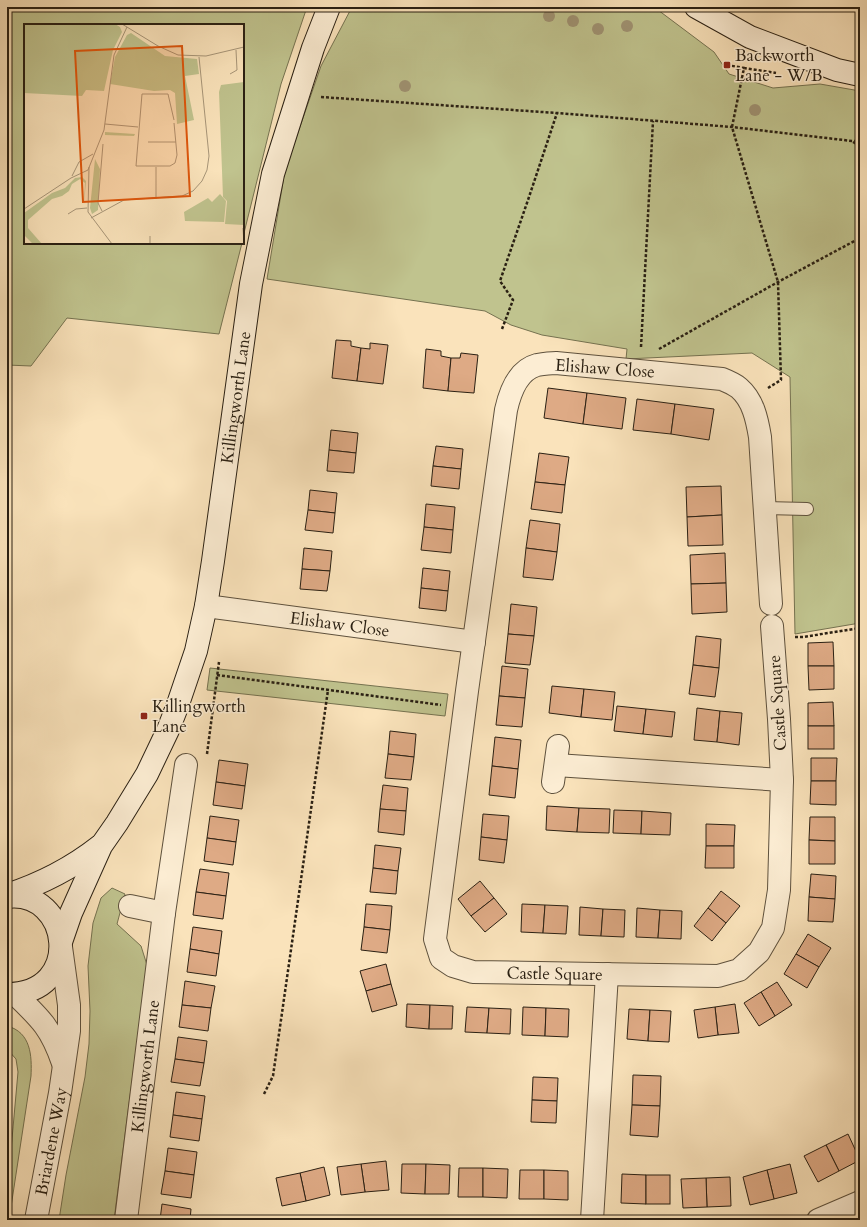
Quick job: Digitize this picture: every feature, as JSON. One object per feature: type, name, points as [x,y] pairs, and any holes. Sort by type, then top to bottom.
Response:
[{"type":"street","name":"Killingworth Lane","points":[[101,846],[117,823],[146,774],[168,730],[196,650],[214,561],[251,284],[273,174],[313,48],[329,7]]},
{"type":"street","points":[[696,7],[750,37],[837,70],[860,75]]},
{"type":"street","name":"Elishaw Close","points":[[466,699],[506,410],[510,392],[520,376],[536,365],[556,363],[640,365],[722,379],[738,387],[748,400],[756,416],[760,437],[771,604]]},
{"type":"street","name":"Elishaw Close","points":[[206,606],[474,642]]},
{"type":"street","name":"Castle Square","points":[[466,699],[434,939],[441,958],[453,966],[473,972],[718,976],[739,970],[760,952],[773,928],[780,890],[782,780],[773,631]]},
{"type":"street","points":[[556,764],[782,780]]},
{"type":"street","name":"Killingworth Lane","points":[[126,1220],[164,913],[186,765]]},
{"type":"street","points":[[7,896],[38,883],[74,865],[101,846]]},
{"type":"street","points":[[11,994],[33,990],[48,980],[54,972],[58,963],[61,944],[71,913],[101,846]]},
{"type":"street","points":[[7,896],[28,899],[37,903],[46,910],[57,926],[61,944]]},
{"type":"street","points":[[130,906],[164,913]]},
{"type":"street","name":"Briardene Way","points":[[36,1220],[60,1093],[63,1063],[69,1031],[69,1016],[61,944]]},
{"type":"street","points":[[592,1220],[607,974]]},
{"type":"street","points":[[11,994],[40,1017],[54,1040],[63,1063]]},
{"type":"street","points":[[818,1220],[836,1214],[860,1202]]},
{"type":"lane","points":[[765,508],[807,509]]},
{"type":"path","points":[[727,65],[783,74]]},
{"type":"path","points":[[744,68],[732,127],[778,282],[781,380],[767,388]]},
{"type":"path","points":[[298,96],[557,113],[732,127],[852,142],[860,141]]},
{"type":"path","points":[[502,329],[513,300],[500,281],[557,113]]},
{"type":"path","points":[[640,365],[653,121]]},
{"type":"path","points":[[852,142],[860,146]]},
{"type":"path","points":[[640,365],[778,282],[860,238]]},
{"type":"path","points":[[773,631],[803,637],[860,628]]},
{"type":"path","points":[[188,674],[217,675],[328,690],[466,699]]},
{"type":"path","points":[[264,1094],[273,1076],[328,690]]},
{"type":"green space","points":[[7,7],[307,7],[281,84],[244,233],[244,24],[24,24],[24,244],[242,244],[219,334],[67,318],[31,366],[7,365]]},
{"type":"green space","points":[[352,7],[654,7],[714,52],[729,74],[773,88],[820,84],[860,91],[860,623],[795,634],[790,377],[752,353],[626,359],[627,349],[542,335],[511,325],[485,311],[267,279],[285,170],[321,66]]},
{"type":"green space","points":[[210,668],[448,694],[445,716],[207,690]]},
{"type":"green space","points":[[112,888],[125,894],[117,924],[141,946],[147,965],[114,1220],[59,1220],[85,1077],[89,1044],[90,1011],[88,966],[93,923],[101,898]]},
{"type":"green space","points":[[7,1026],[15,1029],[25,1039],[31,1061],[31,1076],[9,1220],[7,1220],[7,1195],[18,1072],[16,1059],[7,1049]]},
{"type":"building","points":[[336,340],[351,341],[351,346],[361,348],[357,381],[332,378]]},
{"type":"building","points":[[370,343],[388,345],[383,384],[357,381],[361,348],[370,349]]},
{"type":"building","points":[[426,349],[441,351],[441,356],[451,358],[448,391],[423,388]]},
{"type":"building","points":[[461,353],[478,355],[474,393],[448,391],[451,358],[460,358]]},
{"type":"building","points":[[548,388],[587,393],[583,424],[544,418]]},
{"type":"building","points":[[587,393],[626,398],[622,429],[583,424]]},
{"type":"building","points":[[637,399],[675,404],[671,434],[633,430]]},
{"type":"building","points":[[675,404],[714,409],[709,440],[671,434]]},
{"type":"building","points":[[331,430],[358,433],[356,453],[329,450]]},
{"type":"building","points":[[436,446],[463,449],[461,469],[433,466]]},
{"type":"building","points":[[329,450],[356,453],[354,473],[327,471]]},
{"type":"building","points":[[539,453],[569,457],[565,485],[535,482]]},
{"type":"building","points":[[433,466],[461,469],[459,489],[431,486]]},
{"type":"building","points":[[535,482],[565,485],[562,513],[531,509]]},
{"type":"building","points":[[721,486],[722,515],[687,517],[686,487]]},
{"type":"building","points":[[310,490],[337,493],[335,513],[308,510]]},
{"type":"building","points":[[426,504],[455,507],[453,530],[424,527]]},
{"type":"building","points":[[308,510],[335,513],[333,533],[305,530]]},
{"type":"building","points":[[722,515],[723,545],[688,546],[687,517]]},
{"type":"building","points":[[530,520],[560,524],[557,552],[526,548]]},
{"type":"building","points":[[424,527],[453,530],[451,553],[421,550]]},
{"type":"building","points":[[304,548],[332,551],[330,571],[302,569]]},
{"type":"building","points":[[526,548],[557,552],[553,580],[523,577]]},
{"type":"building","points":[[725,553],[726,583],[691,584],[690,555]]},
{"type":"building","points":[[423,568],[450,571],[448,591],[421,588]]},
{"type":"building","points":[[302,569],[330,571],[327,591],[300,589]]},
{"type":"building","points":[[726,583],[727,612],[692,614],[691,584]]},
{"type":"building","points":[[421,588],[448,591],[446,611],[419,608]]},
{"type":"building","points":[[511,604],[537,607],[534,636],[508,634]]},
{"type":"building","points":[[508,634],[534,636],[530,665],[505,663]]},
{"type":"building","points":[[696,636],[721,639],[719,668],[693,665]]},
{"type":"building","points":[[833,642],[834,666],[808,666],[808,643]]},
{"type":"building","points":[[693,665],[719,668],[715,697],[689,694]]},
{"type":"building","points":[[502,666],[528,669],[525,698],[499,696]]},
{"type":"building","points":[[808,666],[834,666],[834,689],[809,690]]},
{"type":"building","points":[[552,686],[584,689],[581,717],[549,713]]},
{"type":"building","points":[[584,689],[615,692],[612,720],[581,717]]},
{"type":"building","points":[[499,696],[525,698],[522,727],[496,725]]},
{"type":"building","points":[[833,702],[834,726],[808,726],[808,703]]},
{"type":"building","points":[[617,706],[646,709],[643,734],[614,731]]},
{"type":"building","points":[[697,708],[720,711],[717,742],[694,740]]},
{"type":"building","points":[[646,709],[675,712],[672,737],[643,734]]},
{"type":"building","points":[[720,711],[742,713],[739,745],[717,742]]},
{"type":"building","points":[[808,726],[834,726],[834,749],[808,749]]},
{"type":"building","points":[[390,731],[416,734],[414,757],[388,754]]},
{"type":"building","points":[[495,737],[521,740],[518,769],[492,766]]},
{"type":"building","points":[[388,754],[414,757],[411,780],[385,778]]},
{"type":"building","points":[[811,758],[837,758],[836,781],[811,781]]},
{"type":"building","points":[[219,760],[248,764],[245,786],[216,782]]},
{"type":"building","points":[[492,766],[518,769],[515,798],[489,795]]},
{"type":"building","points":[[811,781],[836,781],[836,805],[810,804]]},
{"type":"building","points":[[216,782],[245,786],[242,809],[213,805]]},
{"type":"building","points":[[383,785],[408,788],[406,811],[380,809]]},
{"type":"building","points":[[547,806],[579,808],[577,832],[546,830]]},
{"type":"building","points":[[579,808],[610,809],[609,833],[577,832]]},
{"type":"building","points":[[380,809],[406,811],[404,835],[378,832]]},
{"type":"building","points":[[614,810],[642,811],[641,834],[613,833]]},
{"type":"building","points":[[642,811],[671,813],[670,835],[641,834]]},
{"type":"building","points":[[483,814],[509,816],[507,840],[481,837]]},
{"type":"building","points":[[210,816],[239,820],[236,842],[207,838]]},
{"type":"building","points":[[810,817],[835,817],[835,841],[809,840]]},
{"type":"building","points":[[706,824],[735,825],[734,846],[706,846]]},
{"type":"building","points":[[481,837],[507,840],[504,863],[479,860]]},
{"type":"building","points":[[207,838],[236,842],[233,865],[204,861]]},
{"type":"building","points":[[809,840],[835,841],[835,864],[809,864]]},
{"type":"building","points":[[375,845],[401,848],[398,871],[373,868]]},
{"type":"building","points":[[706,846],[734,846],[734,868],[705,868]]},
{"type":"building","points":[[373,868],[398,871],[396,894],[370,892]]},
{"type":"building","points":[[200,869],[229,873],[226,896],[196,892]]},
{"type":"building","points":[[811,874],[836,876],[835,899],[809,897]]},
{"type":"building","points":[[480,881],[494,898],[471,916],[458,899]]},
{"type":"building","points":[[721,891],[740,906],[726,923],[708,908]]},
{"type":"building","points":[[196,892],[226,896],[223,919],[193,915]]},
{"type":"building","points":[[809,897],[835,899],[833,922],[808,921]]},
{"type":"building","points":[[494,898],[507,914],[485,932],[471,916]]},
{"type":"building","points":[[366,904],[392,906],[390,930],[364,927]]},
{"type":"building","points":[[522,904],[545,905],[543,933],[521,932]]},
{"type":"building","points":[[545,905],[568,906],[566,934],[543,933]]},
{"type":"building","points":[[580,907],[603,909],[601,936],[579,935]]},
{"type":"building","points":[[637,908],[660,910],[658,938],[636,937]]},
{"type":"building","points":[[708,908],[726,923],[712,941],[694,926]]},
{"type":"building","points":[[603,909],[625,910],[624,937],[601,936]]},
{"type":"building","points":[[660,910],[682,911],[681,939],[658,938]]},
{"type":"building","points":[[193,927],[222,931],[219,954],[190,949]]},
{"type":"building","points":[[364,927],[390,930],[387,953],[361,950]]},
{"type":"building","points":[[808,934],[831,948],[819,967],[796,954]]},
{"type":"building","points":[[190,949],[219,954],[216,976],[187,972]]},
{"type":"building","points":[[796,954],[819,967],[807,988],[784,974]]},
{"type":"building","points":[[386,964],[391,984],[366,991],[360,971]]},
{"type":"building","points":[[185,981],[215,986],[211,1008],[182,1005]]},
{"type":"building","points":[[777,982],[792,1005],[775,1016],[761,992]]},
{"type":"building","points":[[391,984],[397,1005],[372,1012],[366,991]]},
{"type":"building","points":[[761,992],[775,1016],[759,1026],[744,1003]]},
{"type":"building","points":[[407,1004],[430,1005],[429,1029],[406,1027]]},
{"type":"building","points":[[735,1004],[739,1033],[718,1035],[715,1007]]},
{"type":"building","points":[[182,1005],[211,1008],[208,1031],[179,1027]]},
{"type":"building","points":[[430,1005],[453,1006],[452,1029],[429,1029]]},
{"type":"building","points":[[467,1007],[489,1008],[487,1033],[465,1032]]},
{"type":"building","points":[[523,1007],[546,1008],[545,1036],[522,1035]]},
{"type":"building","points":[[715,1007],[718,1035],[698,1038],[694,1010]]},
{"type":"building","points":[[489,1008],[511,1009],[510,1034],[487,1033]]},
{"type":"building","points":[[546,1008],[569,1009],[568,1037],[545,1036]]},
{"type":"building","points":[[629,1009],[650,1010],[648,1041],[627,1039]]},
{"type":"building","points":[[650,1010],[671,1011],[669,1042],[648,1041]]},
{"type":"building","points":[[178,1037],[207,1041],[204,1063],[175,1059]]},
{"type":"building","points":[[175,1059],[204,1063],[200,1086],[171,1082]]},
{"type":"building","points":[[633,1075],[661,1076],[660,1106],[632,1105]]},
{"type":"building","points":[[533,1077],[558,1078],[557,1101],[532,1100]]},
{"type":"building","points":[[176,1092],[205,1096],[202,1119],[173,1115]]},
{"type":"building","points":[[532,1100],[557,1101],[556,1123],[531,1122]]},
{"type":"building","points":[[632,1105],[660,1106],[658,1137],[630,1135]]},
{"type":"building","points":[[173,1115],[202,1119],[199,1141],[170,1137]]},
{"type":"building","points":[[848,1134],[860,1160],[839,1171],[826,1145]]},
{"type":"building","points":[[826,1145],[839,1171],[818,1182],[804,1156]]},
{"type":"building","points":[[168,1148],[197,1152],[194,1175],[165,1171]]},
{"type":"building","points":[[386,1161],[389,1190],[365,1192],[361,1164]]},
{"type":"building","points":[[361,1164],[365,1192],[341,1195],[337,1167]]},
{"type":"building","points":[[402,1164],[426,1164],[425,1194],[401,1193]]},
{"type":"building","points":[[426,1164],[450,1165],[449,1194],[425,1194]]},
{"type":"building","points":[[790,1164],[797,1193],[774,1199],[767,1170]]},
{"type":"building","points":[[324,1167],[330,1195],[306,1201],[300,1173]]},
{"type":"building","points":[[459,1168],[483,1168],[483,1197],[458,1197]]},
{"type":"building","points":[[483,1168],[508,1169],[507,1198],[483,1197]]},
{"type":"building","points":[[520,1170],[544,1170],[544,1199],[519,1199]]},
{"type":"building","points":[[544,1170],[568,1171],[568,1200],[544,1199]]},
{"type":"building","points":[[767,1170],[774,1199],[750,1205],[743,1177]]},
{"type":"building","points":[[165,1171],[194,1175],[191,1198],[161,1194]]},
{"type":"building","points":[[300,1173],[306,1201],[282,1206],[276,1178]]},
{"type":"building","points":[[622,1174],[646,1175],[646,1204],[621,1203]]},
{"type":"building","points":[[646,1175],[670,1175],[670,1204],[646,1204]]},
{"type":"building","points":[[730,1177],[731,1206],[707,1207],[706,1178]]},
{"type":"building","points":[[706,1178],[707,1207],[683,1208],[681,1179]]},
{"type":"building","points":[[162,1204],[191,1209],[190,1220],[160,1220]]},
{"type":"place","name":"Backworth Lane - W/B","points":[[727,65]]},
{"type":"place","name":"Killingworth Lane","points":[[144,716]]}]
